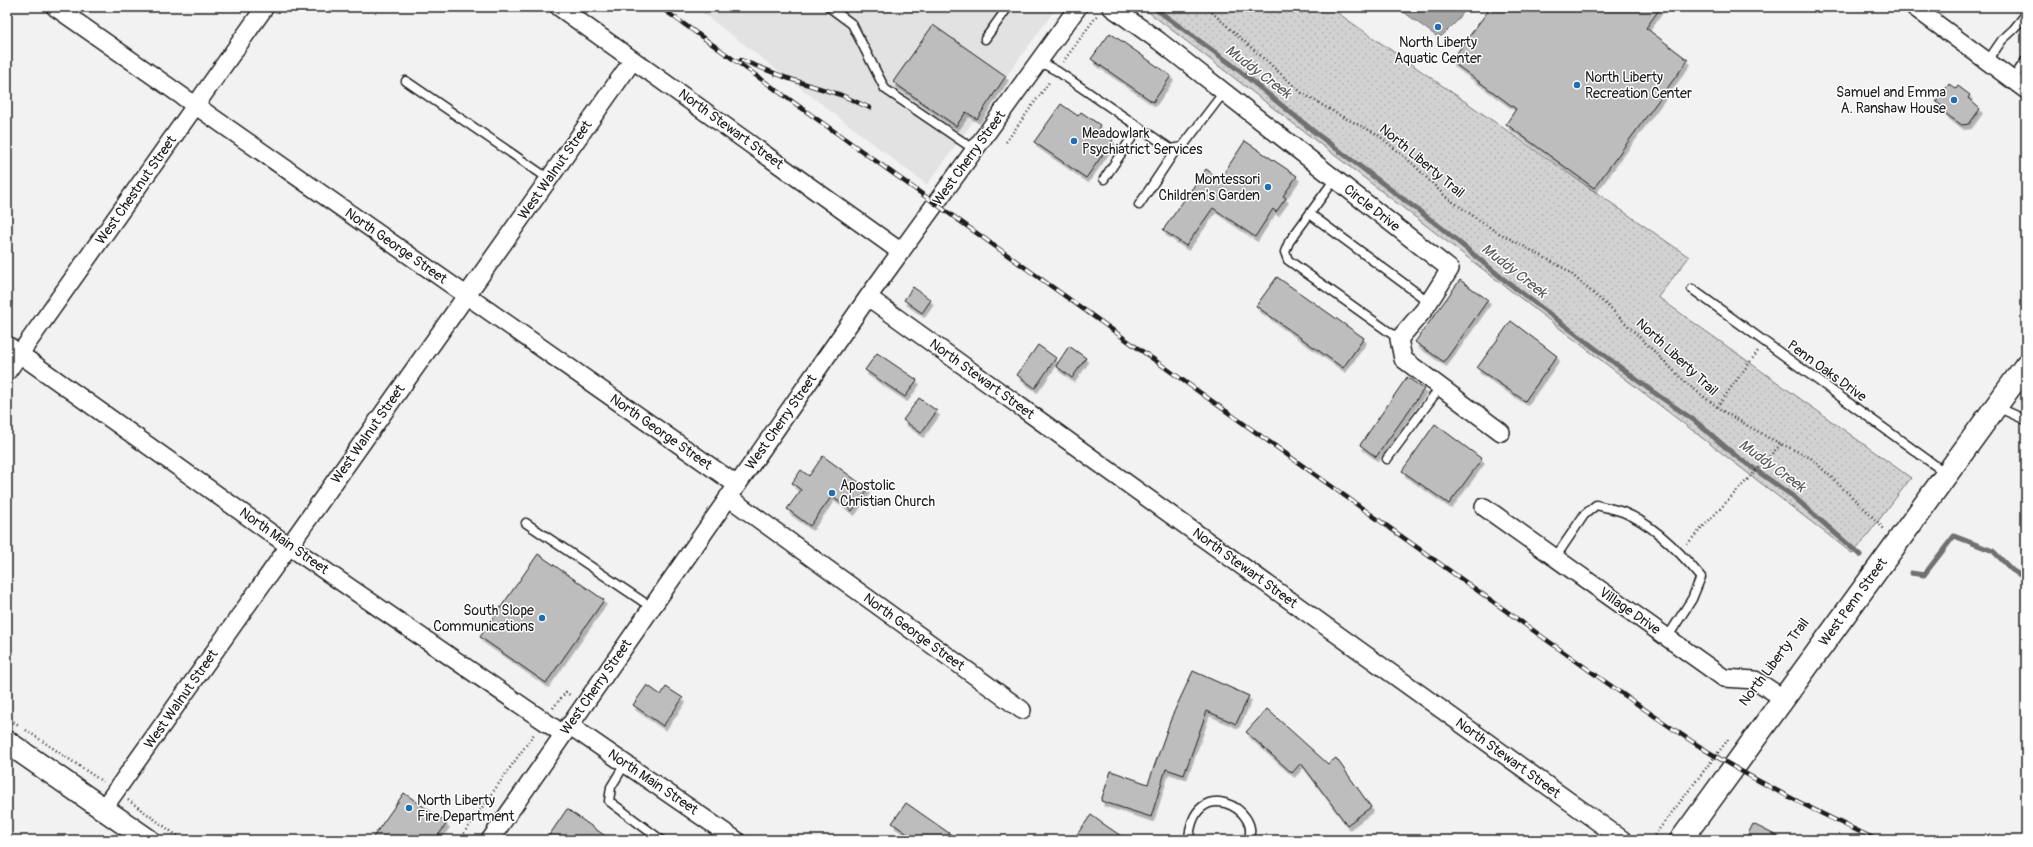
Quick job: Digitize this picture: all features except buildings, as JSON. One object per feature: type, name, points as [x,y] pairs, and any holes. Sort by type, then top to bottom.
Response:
[{"type":"main road","name":"West Penn Street","points":[[1680,840],[2026,365]]},
{"type":"main road","points":[[7,742],[148,840]]},
{"type":"street","name":"North George Street","points":[[55,7],[466,295],[732,491],[1022,710]]},
{"type":"street","name":"West Chestnut Street","points":[[7,372],[13,350],[195,106],[265,7]]},
{"type":"street","name":"North Stewart Street","points":[[559,7],[901,252]]},
{"type":"street","name":"West Cherry Street","points":[[490,840],[868,296],[1040,62],[1078,7]]},
{"type":"street","name":"Circle Drive","points":[[1111,7],[1159,41],[1450,269],[1429,302],[1399,340]]},
{"type":"street","points":[[1914,7],[2026,90]]},
{"type":"street","name":"West Walnut Street","points":[[103,809],[633,60]]},
{"type":"street","name":"North Stewart Street","points":[[868,296],[1623,840]]},
{"type":"street","points":[[1399,340],[1403,359],[1501,432]]},
{"type":"street","name":"North Main Street","points":[[13,350],[289,546],[566,730],[625,764],[736,840]]},
{"type":"street","name":"Village Drive","points":[[1484,508],[1724,678],[1754,680],[1783,698]]},
{"type":"lane","points":[[829,7],[852,24],[885,89],[975,150]]},
{"type":"lane","points":[[985,39],[1008,7]]},
{"type":"lane","points":[[1987,62],[2002,40],[2014,29],[2026,14]]},
{"type":"lane","points":[[2012,80],[2026,60]]},
{"type":"lane","points":[[1040,62],[1057,71],[1171,149],[1182,147],[1224,92]]},
{"type":"lane","points":[[406,81],[549,179]]},
{"type":"lane","points":[[1104,179],[1139,127]]},
{"type":"lane","points":[[1139,205],[1177,148]]},
{"type":"lane","points":[[1335,179],[1289,242],[1285,252],[1288,260],[1399,340]]},
{"type":"lane","points":[[1310,214],[1429,302]]},
{"type":"lane","name":"Penn Oaks Drive","points":[[1692,289],[1947,475]]},
{"type":"lane","points":[[1387,459],[1441,386]]},
{"type":"lane","points":[[1996,407],[2026,420]]},
{"type":"lane","points":[[1554,558],[1584,515],[1596,505],[1624,512],[1649,527],[1680,552],[1701,577],[1692,599],[1667,638]]},
{"type":"lane","points":[[526,523],[651,608]]},
{"type":"lane","points":[[625,764],[611,788],[609,801],[661,840]]},
{"type":"lane","points":[[1189,840],[1190,823],[1199,808],[1212,802],[1228,803],[1242,812],[1249,824],[1248,840]]},
{"type":"path","name":"North Liberty Trail","points":[[1206,7],[1302,93],[1339,115],[1377,134],[1413,164],[1446,197],[1492,229],[1567,270],[1612,310],[1685,382],[1717,407],[1781,444],[1811,458],[1884,529],[1879,536]]},
{"type":"path","points":[[1717,407],[1764,342]]},
{"type":"path","points":[[1680,552],[1781,444]]},
{"type":"path","points":[[550,712],[566,692]]},
{"type":"path","points":[[7,717],[116,791],[184,840]]},
{"type":"path","points":[[1658,840],[1654,837],[1735,731]]},
{"type":"path","points":[[459,840],[534,735]]},
{"type":"shaded area","points":[[695,7],[1057,7],[927,185]]},
{"type":"shaded area","points":[[1142,7],[1329,7],[1689,257],[1658,297],[1911,478],[1853,554]]},
{"type":"shaded area","name":"North Liberty Aquatic Center","points":[[1397,7],[1467,7],[1457,21],[1442,36],[1436,36]]},
{"type":"waterway","name":"Muddy Creek","points":[[1153,7],[1231,64],[1317,134],[1439,226],[1502,278],[1649,389],[1695,421],[1736,456],[1794,497],[1860,555]]},
{"type":"waterway","name":"Muddy Creek","points":[[1911,573],[1924,575],[1954,536],[1993,551],[2012,570],[2026,579]]},
{"type":"railway","points":[[660,7],[1669,726],[1707,751],[1770,787],[1877,840]]},
{"type":"railway","points":[[741,60],[787,78],[841,95],[870,108]]},
{"type":"place","name":"North Liberty Aquatic Center","points":[[1438,27]]},
{"type":"place","name":"North Liberty Recreation Center","points":[[1577,85]]},
{"type":"place","name":"Samuel and Emma A. Ranshaw House","points":[[1954,100]]},
{"type":"place","name":"Meadowlark Psychiatrict Services","points":[[1074,141]]},
{"type":"place","name":"Montessori Children's Garden","points":[[1268,187]]},
{"type":"place","name":"Apostolic Christian Church","points":[[832,493]]},
{"type":"place","name":"South Slope Communications","points":[[542,618]]},
{"type":"place","name":"North Liberty Fire Department","points":[[409,808]]}]
